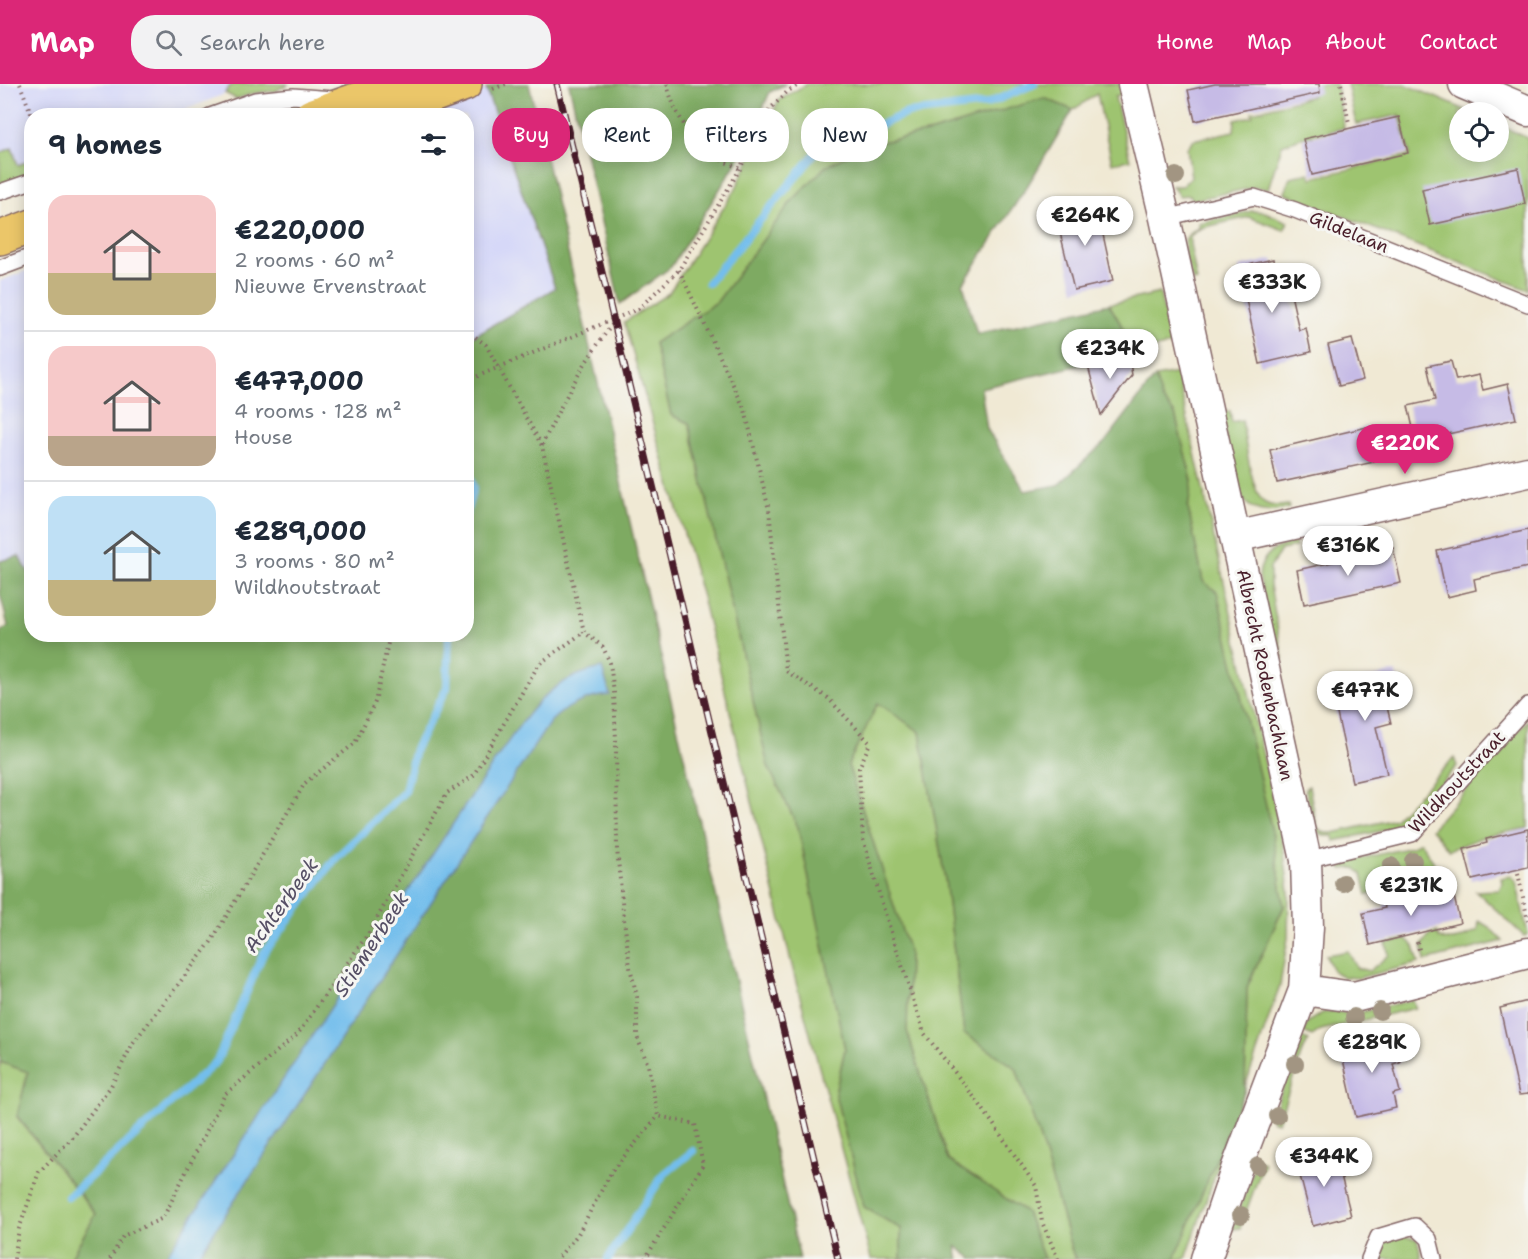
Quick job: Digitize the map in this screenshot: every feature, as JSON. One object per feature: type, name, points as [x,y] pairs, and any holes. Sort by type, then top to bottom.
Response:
[{"type":"main road","points":[[364,108],[465,84]]},
{"type":"main road","points":[[0,238],[24,229]]},
{"type":"street","name":"Albrecht Rodenbachlaan","points":[[1133,84],[1165,218],[1306,860],[1308,927],[1304,990],[1237,1167],[1206,1259]]},
{"type":"street","points":[[1464,84],[1528,111]]},
{"type":"street","points":[[1235,537],[1528,472]]},
{"type":"street","points":[[1304,990],[1354,997],[1528,953]]},
{"type":"lane","points":[[232,108],[255,100],[293,96],[384,105]]},
{"type":"lane","points":[[0,192],[24,184]]},
{"type":"lane","name":"Gildelaan","points":[[1165,218],[1254,197],[1295,210],[1528,304]]},
{"type":"lane","points":[[0,268],[24,259]]},
{"type":"lane","name":"Wildhoutstraat","points":[[1306,860],[1412,834],[1528,705]]},
{"type":"lane","points":[[1369,1259],[1378,1237],[1415,1226],[1429,1239],[1434,1259]]},
{"type":"path","points":[[20,84],[30,108]]},
{"type":"path","points":[[667,84],[684,126],[710,153],[740,169]]},
{"type":"path","points":[[474,378],[638,309],[679,270],[740,169],[766,113],[788,91],[800,84]]},
{"type":"path","points":[[1341,84],[1349,123]]},
{"type":"path","points":[[679,270],[746,410],[769,510],[786,671],[828,698],[870,743],[859,768],[863,839],[924,1033],[978,1102],[1036,1186],[1042,1222],[1058,1259]]},
{"type":"path","points":[[542,446],[564,399],[597,343],[617,318]]},
{"type":"path","points":[[474,336],[486,345],[542,446],[584,632],[603,647],[610,663],[614,693],[617,849],[622,901],[630,967],[637,997],[637,1037],[648,1065],[658,1116]]},
{"type":"path","points":[[110,1259],[123,1236],[163,1218],[225,1094],[297,1035],[370,931],[447,793],[473,776],[539,664],[584,632]]},
{"type":"path","points":[[14,1259],[19,1229],[39,1172],[72,1137],[111,1086],[133,1043],[211,942],[305,783],[355,743],[375,702],[388,642]]},
{"type":"path","points":[[1518,873],[1528,921]]},
{"type":"path","points":[[557,1259],[578,1234],[612,1171],[658,1116]]},
{"type":"path","points":[[645,1259],[703,1165],[694,1124],[658,1116]]},
{"type":"shaded area","points":[[0,84],[250,84],[190,108],[24,108],[24,171],[0,180]]},
{"type":"shaded area","points":[[486,89],[493,108],[492,162],[511,162],[555,288],[474,336],[474,108],[433,108]]},
{"type":"shaded area","points":[[24,272],[24,565],[19,557],[0,561],[0,281]]},
{"type":"green space","points":[[235,84],[289,84],[275,91],[255,93],[236,99],[225,93],[230,86]]},
{"type":"green space","points":[[499,84],[529,84],[535,108],[493,108],[486,89]]},
{"type":"green space","points":[[569,84],[786,84],[770,92],[763,108],[684,108],[684,162],[737,162],[671,267],[620,304],[587,162],[672,162],[672,108],[582,108],[582,140]]},
{"type":"green space","points":[[807,84],[1119,84],[1122,95],[1115,97],[1130,160],[1112,163],[1097,94],[1073,110],[1044,98],[932,132],[888,141],[888,108],[801,108],[801,162],[834,162],[825,167],[791,202],[717,302],[654,343],[671,415],[689,423],[768,766],[798,827],[845,1049],[835,1094],[864,1206],[901,1229],[901,1259],[871,1259],[797,986],[702,597],[624,322],[669,293],[735,190],[749,162],[789,162],[789,108],[775,108],[779,100]]},
{"type":"green space","points":[[1317,84],[1336,84],[1344,128],[1303,137],[1282,145],[1268,189],[1256,187],[1193,200],[1190,195],[1179,196],[1172,186],[1182,186],[1191,177],[1187,148],[1193,140],[1234,131],[1235,120],[1253,116],[1252,112],[1312,96]]},
{"type":"green space","points":[[1347,84],[1405,84],[1449,103],[1449,162],[1509,162],[1509,129],[1528,138],[1528,290],[1285,193],[1290,177],[1309,173],[1312,178],[1410,155],[1400,115],[1356,124]]},
{"type":"green space","points":[[1044,98],[1073,110],[1028,185],[963,284],[977,334],[1109,304],[1137,352],[981,388],[987,429],[1025,491],[1058,485],[1105,442],[1155,377],[1162,399],[1175,414],[1192,481],[1188,508],[1203,581],[1217,592],[1273,836],[1284,906],[1247,987],[1245,1090],[1175,1259],[1077,1259],[1072,1251],[1043,1148],[1016,1068],[964,1033],[945,879],[920,732],[878,703],[848,765],[909,952],[907,1031],[948,1160],[1026,1212],[1044,1259],[973,1259],[956,1246],[959,1259],[901,1259],[901,1229],[864,1207],[835,1094],[845,1049],[798,827],[768,766],[689,423],[671,415],[654,343],[717,302],[791,202],[825,167],[834,162],[888,162],[888,141],[932,132]]},
{"type":"green space","points":[[316,102],[306,108],[272,108],[278,104]]},
{"type":"green space","points":[[12,148],[18,165],[24,163],[24,177],[0,186],[0,153]]},
{"type":"green space","points":[[511,162],[547,162],[800,1259],[70,1259],[96,1214],[17,1116],[28,1072],[0,1062],[0,632],[8,626],[0,594],[0,561],[19,556],[24,564],[24,642],[474,642],[474,336],[555,288]]},
{"type":"green space","points":[[1252,211],[1265,212],[1288,222],[1284,230],[1249,217],[1201,228],[1190,236],[1197,281],[1193,282],[1186,259],[1185,244],[1191,232],[1199,228],[1198,223]]},
{"type":"green space","points":[[1160,293],[1171,345],[1137,352],[1109,304]]},
{"type":"green space","points":[[1177,373],[1283,844],[1289,891],[1288,938],[1280,985],[1245,1087],[1247,987],[1284,907],[1273,836],[1217,592],[1203,582],[1188,508],[1192,481],[1175,414],[1162,399],[1155,377]]},
{"type":"green space","points":[[1230,411],[1232,422],[1242,420],[1252,478],[1260,498],[1265,503],[1276,506],[1288,505],[1289,508],[1260,511],[1245,502],[1233,473],[1221,412]]},
{"type":"green space","points":[[1295,542],[1296,547],[1281,550],[1270,568],[1270,585],[1283,659],[1277,660],[1259,576],[1260,569],[1266,557],[1275,549]]},
{"type":"green space","points":[[878,702],[920,732],[945,879],[964,1033],[1016,1068],[1043,1148],[1072,1251],[1077,1259],[1044,1259],[1026,1212],[948,1160],[907,1031],[909,952],[848,765]]},
{"type":"green space","points":[[1528,720],[1528,828],[1483,837],[1449,850],[1431,829]]},
{"type":"green space","points":[[1454,758],[1457,766],[1408,821],[1395,828],[1334,841],[1333,836],[1324,836],[1316,831],[1305,788],[1309,786],[1317,827],[1325,833],[1333,833],[1395,819]]},
{"type":"green space","points":[[1420,842],[1450,886],[1451,891],[1433,895],[1432,886],[1428,882],[1367,895],[1362,874],[1355,868],[1342,869],[1340,863],[1412,847]]},
{"type":"green space","points":[[1511,876],[1516,881],[1528,934],[1524,936],[1476,891],[1499,890],[1502,883],[1501,878]]},
{"type":"green space","points":[[1479,921],[1503,941],[1425,961],[1422,945],[1430,934],[1437,932],[1439,938],[1444,940],[1459,939],[1478,930]]},
{"type":"green space","points":[[1406,939],[1414,946],[1419,963],[1358,978],[1344,977],[1333,971],[1326,955],[1348,951],[1357,968],[1369,971],[1389,955],[1386,943]]},
{"type":"green space","points":[[1413,1000],[1416,1008],[1321,1030],[1312,1036],[1303,1032],[1309,1021],[1322,1013],[1332,1011],[1353,1014]]},
{"type":"green space","points":[[1301,1037],[1309,1040],[1302,1052],[1278,1122],[1271,1120]]},
{"type":"green space","points":[[0,1062],[28,1072],[17,1117],[96,1214],[70,1259],[0,1259]]},
{"type":"green space","points":[[1239,1104],[1186,1259],[1175,1259]]},
{"type":"green space","points":[[1257,1160],[1264,1162],[1240,1228],[1232,1229]]},
{"type":"green space","points":[[1400,1236],[1417,1239],[1422,1259],[1378,1259],[1385,1243]]},
{"type":"water","points":[[602,668],[610,695],[577,703],[550,722],[196,1259],[164,1259],[520,725],[539,702],[562,683],[582,673]]},
{"type":"building","points":[[1215,84],[1319,84],[1320,93],[1195,121],[1188,90]]},
{"type":"building","points":[[1399,117],[1408,153],[1312,175],[1303,139]]},
{"type":"building","points":[[1518,168],[1525,204],[1430,225],[1422,189]]},
{"type":"building","points":[[1096,202],[1113,281],[1074,290],[1056,216]]},
{"type":"building","points":[[1273,259],[1278,283],[1288,281],[1299,330],[1306,328],[1311,352],[1260,364],[1239,267]]},
{"type":"building","points":[[1352,339],[1363,380],[1339,386],[1328,345]]},
{"type":"building","points":[[1129,357],[1132,375],[1101,415],[1088,366]]},
{"type":"building","points":[[1451,361],[1456,380],[1479,375],[1483,390],[1508,384],[1516,419],[1416,441],[1408,406],[1435,400],[1427,366]]},
{"type":"building","points":[[1367,427],[1374,462],[1277,483],[1270,450]]},
{"type":"building","points":[[1528,530],[1528,567],[1474,579],[1476,590],[1447,597],[1437,551]]},
{"type":"building","points":[[1393,547],[1401,583],[1304,604],[1297,570],[1367,554],[1368,561]]},
{"type":"building","points":[[1396,672],[1402,696],[1385,699],[1391,723],[1376,727],[1387,774],[1352,782],[1331,686]]},
{"type":"building","points":[[1528,829],[1528,867],[1472,880],[1464,849],[1487,843],[1486,839]]},
{"type":"building","points":[[1453,892],[1460,923],[1370,945],[1363,913],[1385,908],[1384,904],[1429,893],[1430,897]]},
{"type":"building","points":[[1528,1001],[1528,1094],[1519,1095],[1500,1008]]},
{"type":"building","points":[[1393,1033],[1400,1062],[1393,1064],[1400,1092],[1393,1094],[1396,1108],[1356,1117],[1340,1046]]},
{"type":"building","points":[[1335,1151],[1351,1216],[1313,1226],[1296,1160]]},
{"type":"waterway","name":"Achterbeek","points":[[708,283],[819,149],[834,145],[907,113],[987,104],[1034,84]]},
{"type":"waterway","name":"Achterbeek","points":[[68,1197],[217,1061],[263,954],[335,859],[405,791],[415,749],[447,688],[449,642]]},
{"type":"waterway","points":[[608,1259],[663,1175],[693,1151]]},
{"type":"railway","points":[[557,84],[838,1259]]},
{"type":"water label","name":"Stiemerbeek","points":[[371,944]]}]
